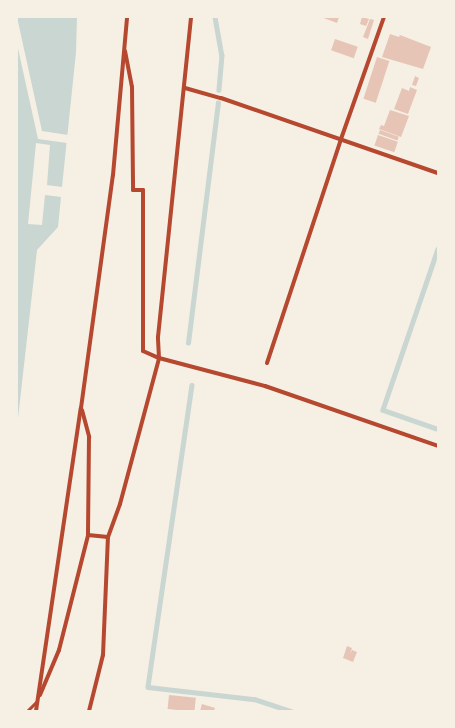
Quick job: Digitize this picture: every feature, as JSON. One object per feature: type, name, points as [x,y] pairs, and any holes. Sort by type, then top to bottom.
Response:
[{"type":"street","points":[[36,711],[81,408],[113,175],[123,45],[127,17]]},
{"type":"street","points":[[89,711],[103,655],[108,537],[120,504],[159,358],[158,337],[185,88],[191,17]]},
{"type":"street","points":[[267,363],[341,139],[384,17]]},
{"type":"street","points":[[123,45],[132,87],[134,190],[143,190],[143,351],[159,358],[266,386],[438,446]]},
{"type":"street","points":[[185,88],[221,98],[438,173]]},
{"type":"street","points":[[37,701],[59,650],[88,535],[89,437],[81,408]]},
{"type":"street","points":[[88,535],[108,537]]},
{"type":"lane","points":[[27,711],[37,701]]},
{"type":"shaded area","points":[[17,17],[77,17],[76,52],[62,187],[47,185],[50,145],[36,143],[28,224],[42,225],[45,195],[61,197],[58,227],[37,250],[17,427]]},
{"type":"pier","points":[[17,17],[42,131],[68,135],[67,143],[38,139],[17,44]]},
{"type":"building","points":[[321,17],[339,17],[337,23]]},
{"type":"building","points":[[362,17],[369,19],[366,26],[360,24]]},
{"type":"building","points":[[370,19],[374,20],[368,39],[363,37]]},
{"type":"building","points":[[390,34],[399,37],[400,35],[431,47],[423,69],[382,57]]},
{"type":"building","points":[[335,39],[358,47],[354,58],[331,50]]},
{"type":"building","points":[[377,57],[389,61],[376,103],[363,99]]},
{"type":"building","points":[[415,76],[419,78],[416,86],[412,85]]},
{"type":"building","points":[[410,87],[417,90],[408,114],[394,109],[402,88],[409,91]]},
{"type":"building","points":[[390,110],[409,116],[401,137],[379,129],[381,125],[384,126]]},
{"type":"building","points":[[380,130],[399,137],[397,141],[379,134]]},
{"type":"building","points":[[378,135],[398,142],[394,152],[374,145]]},
{"type":"building","points":[[347,646],[352,648],[350,654],[352,650],[357,652],[353,662],[343,658]]},
{"type":"building","points":[[169,695],[196,698],[194,711],[168,709]]},
{"type":"building","points":[[202,704],[215,708],[214,711],[200,711]]},
{"type":"waterway","points":[[215,17],[222,55],[219,90]]},
{"type":"waterway","points":[[188,343],[218,103]]},
{"type":"waterway","points":[[438,249],[383,410],[438,429]]},
{"type":"waterway","points":[[192,385],[148,687],[254,699],[292,711]]}]
